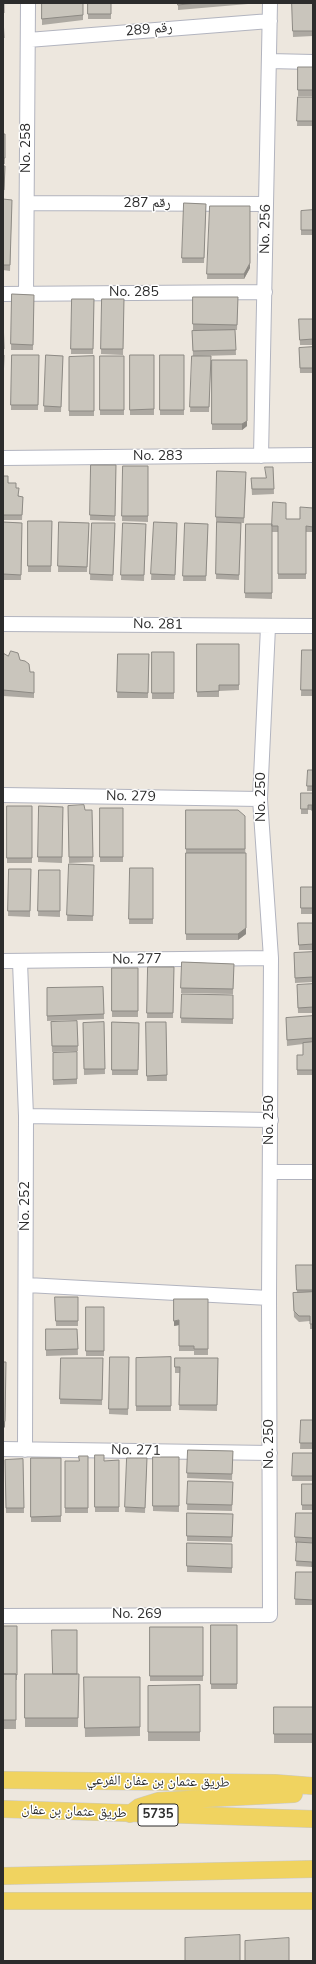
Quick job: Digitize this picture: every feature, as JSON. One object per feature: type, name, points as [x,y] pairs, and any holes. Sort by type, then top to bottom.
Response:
[{"type":"main road","name":"طريق عثمان بن عفان الفرعي","points":[[3,1780],[275,1783],[313,1787]]},
{"type":"main road","points":[[130,1814],[139,1806],[158,1801],[293,1794],[313,1787]]},
{"type":"main road","name":"طريق عثمان بن عفان","points":[[3,1809],[313,1819]]},
{"type":"main road","points":[[3,1876],[313,1869]]},
{"type":"main road","points":[[3,1901],[313,1901]]},
{"type":"street","name":"No. 258","points":[[26,294],[28,3]]},
{"type":"street","name":"No. 256","points":[[261,456],[270,3]]},
{"type":"street","name":"رقم 289","points":[[28,40],[270,21]]},
{"type":"street","points":[[269,61],[313,62]]},
{"type":"street","name":"رقم 287","points":[[27,204],[266,204]]},
{"type":"street","name":"No. 285","points":[[3,294],[264,292]]},
{"type":"street","name":"No. 283","points":[[3,458],[313,456]]},
{"type":"street","name":"No. 281","points":[[3,624],[268,627],[313,626]]},
{"type":"street","name":"No. 250","points":[[268,627],[260,799],[271,958],[269,1298],[270,1615]]},
{"type":"street","name":"No. 279","points":[[3,794],[260,799]]},
{"type":"street","name":"No. 277","points":[[3,961],[271,958]]},
{"type":"street","name":"No. 252","points":[[20,962],[26,1116],[27,1285],[25,1450]]},
{"type":"street","points":[[26,1116],[270,1120]]},
{"type":"street","points":[[270,1172],[313,1172]]},
{"type":"street","points":[[27,1285],[269,1298]]},
{"type":"street","name":"No. 271","points":[[3,1449],[270,1453]]},
{"type":"street","name":"No. 269","points":[[3,1616],[270,1615]]},
{"type":"building","points":[[42,3],[83,3],[83,15],[42,19]]},
{"type":"building","points":[[88,3],[111,3],[111,14],[88,14]]},
{"type":"building","points":[[178,3],[197,3],[178,5]]},
{"type":"building","points":[[292,3],[313,3],[313,31],[293,31]]},
{"type":"building","points":[[3,16],[4,38],[3,38]]},
{"type":"building","points":[[298,67],[313,67],[313,90],[298,90]]},
{"type":"building","points":[[298,97],[313,97],[313,121],[297,121]]},
{"type":"building","points":[[3,134],[5,134],[5,158],[3,158]]},
{"type":"building","points":[[3,166],[5,166],[4,190],[3,190]]},
{"type":"building","points":[[3,199],[12,200],[10,265],[3,265]]},
{"type":"building","points":[[184,203],[206,204],[204,258],[182,258]]},
{"type":"building","points":[[210,206],[250,206],[250,263],[244,274],[207,274]]},
{"type":"building","points":[[313,210],[313,230],[301,230],[301,211]]},
{"type":"building","points":[[12,294],[34,295],[33,345],[11,344]]},
{"type":"building","points":[[193,297],[238,297],[237,325],[193,324]]},
{"type":"building","points":[[72,299],[94,299],[93,349],[71,349]]},
{"type":"building","points":[[102,299],[124,299],[123,349],[101,349]]},
{"type":"building","points":[[3,316],[4,349],[3,349]]},
{"type":"building","points":[[299,319],[313,319],[313,339],[300,340]]},
{"type":"building","points":[[235,330],[236,350],[193,351],[192,331]]},
{"type":"building","points":[[313,347],[313,368],[300,368],[299,348]]},
{"type":"building","points":[[3,355],[4,355],[3,382]]},
{"type":"building","points":[[12,355],[39,355],[38,405],[11,405]]},
{"type":"building","points":[[46,355],[63,356],[61,407],[44,406]]},
{"type":"building","points":[[130,355],[154,355],[154,409],[130,410]]},
{"type":"building","points":[[160,355],[184,355],[184,410],[160,410]]},
{"type":"building","points":[[94,356],[94,411],[69,411],[69,357]]},
{"type":"building","points":[[100,356],[124,356],[124,410],[100,410]]},
{"type":"building","points":[[192,356],[211,356],[209,407],[190,407]]},
{"type":"building","points":[[212,360],[247,360],[247,421],[242,424],[212,424]]},
{"type":"building","points":[[91,465],[116,465],[115,516],[90,515]]},
{"type":"building","points":[[123,466],[148,466],[148,516],[122,516]]},
{"type":"building","points":[[265,467],[273,467],[274,489],[252,489],[251,478],[266,478]]},
{"type":"building","points":[[217,471],[246,472],[244,518],[216,517]]},
{"type":"building","points":[[3,476],[8,476],[8,483],[16,483],[16,488],[19,488],[18,496],[23,497],[22,515],[3,515]]},
{"type":"building","points":[[273,502],[286,503],[286,519],[300,519],[300,507],[313,508],[313,527],[306,526],[306,574],[278,574],[278,526],[272,526]]},
{"type":"building","points":[[28,521],[52,521],[51,566],[28,566]]},
{"type":"building","points":[[3,522],[22,523],[21,575],[3,574]]},
{"type":"building","points":[[59,522],[89,523],[87,567],[58,566]]},
{"type":"building","points":[[154,522],[177,523],[175,575],[151,574]]},
{"type":"building","points":[[217,522],[241,523],[239,575],[216,574]]},
{"type":"building","points":[[92,523],[115,523],[113,575],[90,574]]},
{"type":"building","points":[[123,523],[146,524],[144,575],[121,575]]},
{"type":"building","points":[[185,523],[208,524],[206,576],[183,576]]},
{"type":"building","points":[[246,524],[272,524],[272,593],[245,593]]},
{"type":"building","points":[[197,644],[239,644],[239,685],[219,685],[219,691],[197,692]]},
{"type":"building","points":[[302,650],[313,650],[313,690],[301,690]]},
{"type":"building","points":[[11,651],[18,653],[20,660],[29,664],[30,672],[34,672],[34,693],[3,690],[3,653],[8,656]]},
{"type":"building","points":[[152,652],[174,652],[174,693],[152,693]]},
{"type":"building","points":[[118,654],[149,654],[148,693],[117,692]]},
{"type":"building","points":[[308,770],[313,770],[313,786],[307,786]]},
{"type":"building","points":[[301,793],[313,793],[313,811],[312,805],[308,805],[308,809],[301,809]]},
{"type":"building","points":[[84,805],[85,810],[92,810],[93,857],[69,857],[68,806]]},
{"type":"building","points":[[7,806],[32,806],[32,858],[7,858]]},
{"type":"building","points":[[39,806],[63,807],[62,857],[38,857]]},
{"type":"building","points":[[100,808],[123,808],[123,857],[100,857]]},
{"type":"building","points":[[186,810],[238,810],[245,816],[245,849],[186,849]]},
{"type":"building","points":[[186,853],[246,853],[246,928],[238,934],[186,934]]},
{"type":"building","points":[[69,864],[94,865],[93,916],[67,915]]},
{"type":"building","points":[[130,868],[153,868],[153,919],[129,919]]},
{"type":"building","points":[[9,869],[31,869],[30,911],[8,911]]},
{"type":"building","points":[[39,870],[60,870],[60,911],[38,911]]},
{"type":"building","points":[[301,887],[313,887],[313,908],[301,908]]},
{"type":"building","points":[[298,923],[313,923],[313,944],[299,945]]},
{"type":"building","points":[[313,952],[313,977],[295,978],[294,953]]},
{"type":"building","points":[[182,962],[234,964],[233,989],[181,988]]},
{"type":"building","points":[[148,967],[174,967],[173,1013],[147,1013]]},
{"type":"building","points":[[112,968],[138,968],[138,1011],[112,1011]]},
{"type":"building","points":[[313,984],[313,1007],[298,1008],[297,985]]},
{"type":"building","points":[[103,987],[104,1014],[47,1016],[47,988]]},
{"type":"building","points":[[182,994],[233,995],[233,1019],[181,1018]]},
{"type":"building","points":[[313,1016],[313,1038],[287,1040],[286,1018]]},
{"type":"building","points":[[77,1021],[78,1046],[52,1046],[51,1022]]},
{"type":"building","points":[[104,1022],[105,1069],[84,1069],[83,1023]]},
{"type":"building","points":[[112,1022],[139,1023],[138,1070],[112,1070]]},
{"type":"building","points":[[146,1022],[166,1022],[167,1075],[147,1076]]},
{"type":"building","points":[[313,1042],[313,1070],[297,1070],[297,1055],[303,1055],[303,1043]]},
{"type":"building","points":[[77,1052],[77,1079],[53,1080],[53,1053]]},
{"type":"building","points":[[296,1265],[313,1265],[313,1290],[297,1290]]},
{"type":"building","points":[[313,1292],[313,1324],[310,1324],[310,1316],[299,1316],[294,1311],[293,1293]]},
{"type":"building","points":[[55,1297],[78,1297],[78,1321],[56,1321]]},
{"type":"building","points":[[174,1299],[208,1299],[208,1349],[194,1349],[194,1346],[179,1346],[179,1320],[174,1321]]},
{"type":"building","points":[[86,1307],[104,1307],[104,1351],[86,1351]]},
{"type":"building","points":[[46,1329],[77,1329],[78,1349],[46,1350]]},
{"type":"building","points":[[110,1357],[129,1357],[128,1409],[109,1409]]},
{"type":"building","points":[[171,1357],[171,1406],[136,1406],[136,1358]]},
{"type":"building","points":[[61,1358],[103,1358],[102,1400],[60,1399]]},
{"type":"building","points":[[175,1358],[218,1358],[217,1405],[179,1405],[180,1367],[175,1367]]},
{"type":"building","points":[[3,1362],[6,1362],[5,1421],[3,1424]]},
{"type":"building","points":[[301,1420],[313,1420],[313,1443],[300,1443]]},
{"type":"building","points":[[188,1450],[233,1451],[232,1474],[187,1473]]},
{"type":"building","points":[[293,1453],[313,1453],[313,1476],[292,1476]]},
{"type":"building","points":[[95,1455],[104,1455],[104,1461],[119,1460],[119,1507],[95,1507]]},
{"type":"building","points":[[79,1456],[88,1456],[88,1508],[65,1508],[65,1461],[79,1461]]},
{"type":"building","points":[[153,1457],[179,1457],[179,1506],[153,1506]]},
{"type":"building","points":[[31,1458],[61,1458],[61,1516],[31,1517]]},
{"type":"building","points":[[127,1458],[147,1458],[145,1508],[125,1507]]},
{"type":"building","points":[[23,1459],[24,1508],[6,1508],[5,1460]]},
{"type":"building","points":[[188,1481],[233,1482],[232,1505],[187,1504]]},
{"type":"building","points":[[302,1484],[313,1484],[313,1505],[302,1505]]},
{"type":"building","points":[[187,1513],[233,1514],[232,1537],[187,1536]]},
{"type":"building","points":[[296,1513],[313,1513],[313,1538],[295,1537]]},
{"type":"building","points":[[297,1542],[313,1543],[313,1567],[312,1562],[296,1561]]},
{"type":"building","points":[[187,1543],[232,1544],[232,1568],[187,1566]]},
{"type":"building","points":[[296,1572],[313,1572],[313,1600],[295,1599]]},
{"type":"building","points":[[211,1625],[237,1625],[237,1684],[211,1684]]},
{"type":"building","points":[[3,1626],[17,1626],[17,1675],[3,1674]]},
{"type":"building","points":[[150,1627],[203,1627],[203,1676],[150,1676]]},
{"type":"building","points":[[52,1630],[77,1630],[77,1674],[53,1674]]},
{"type":"building","points":[[3,1674],[16,1674],[16,1720],[3,1720]]},
{"type":"building","points":[[25,1674],[79,1674],[78,1718],[25,1718]]},
{"type":"building","points":[[84,1677],[140,1677],[140,1727],[85,1728]]},
{"type":"building","points":[[200,1685],[200,1732],[148,1732],[148,1686]]},
{"type":"building","points":[[274,1707],[313,1707],[313,1734],[274,1734]]},
{"type":"building","points":[[240,1935],[240,1961],[185,1961],[185,1938]]},
{"type":"building","points":[[289,1938],[289,1961],[245,1961],[245,1941]]}]
